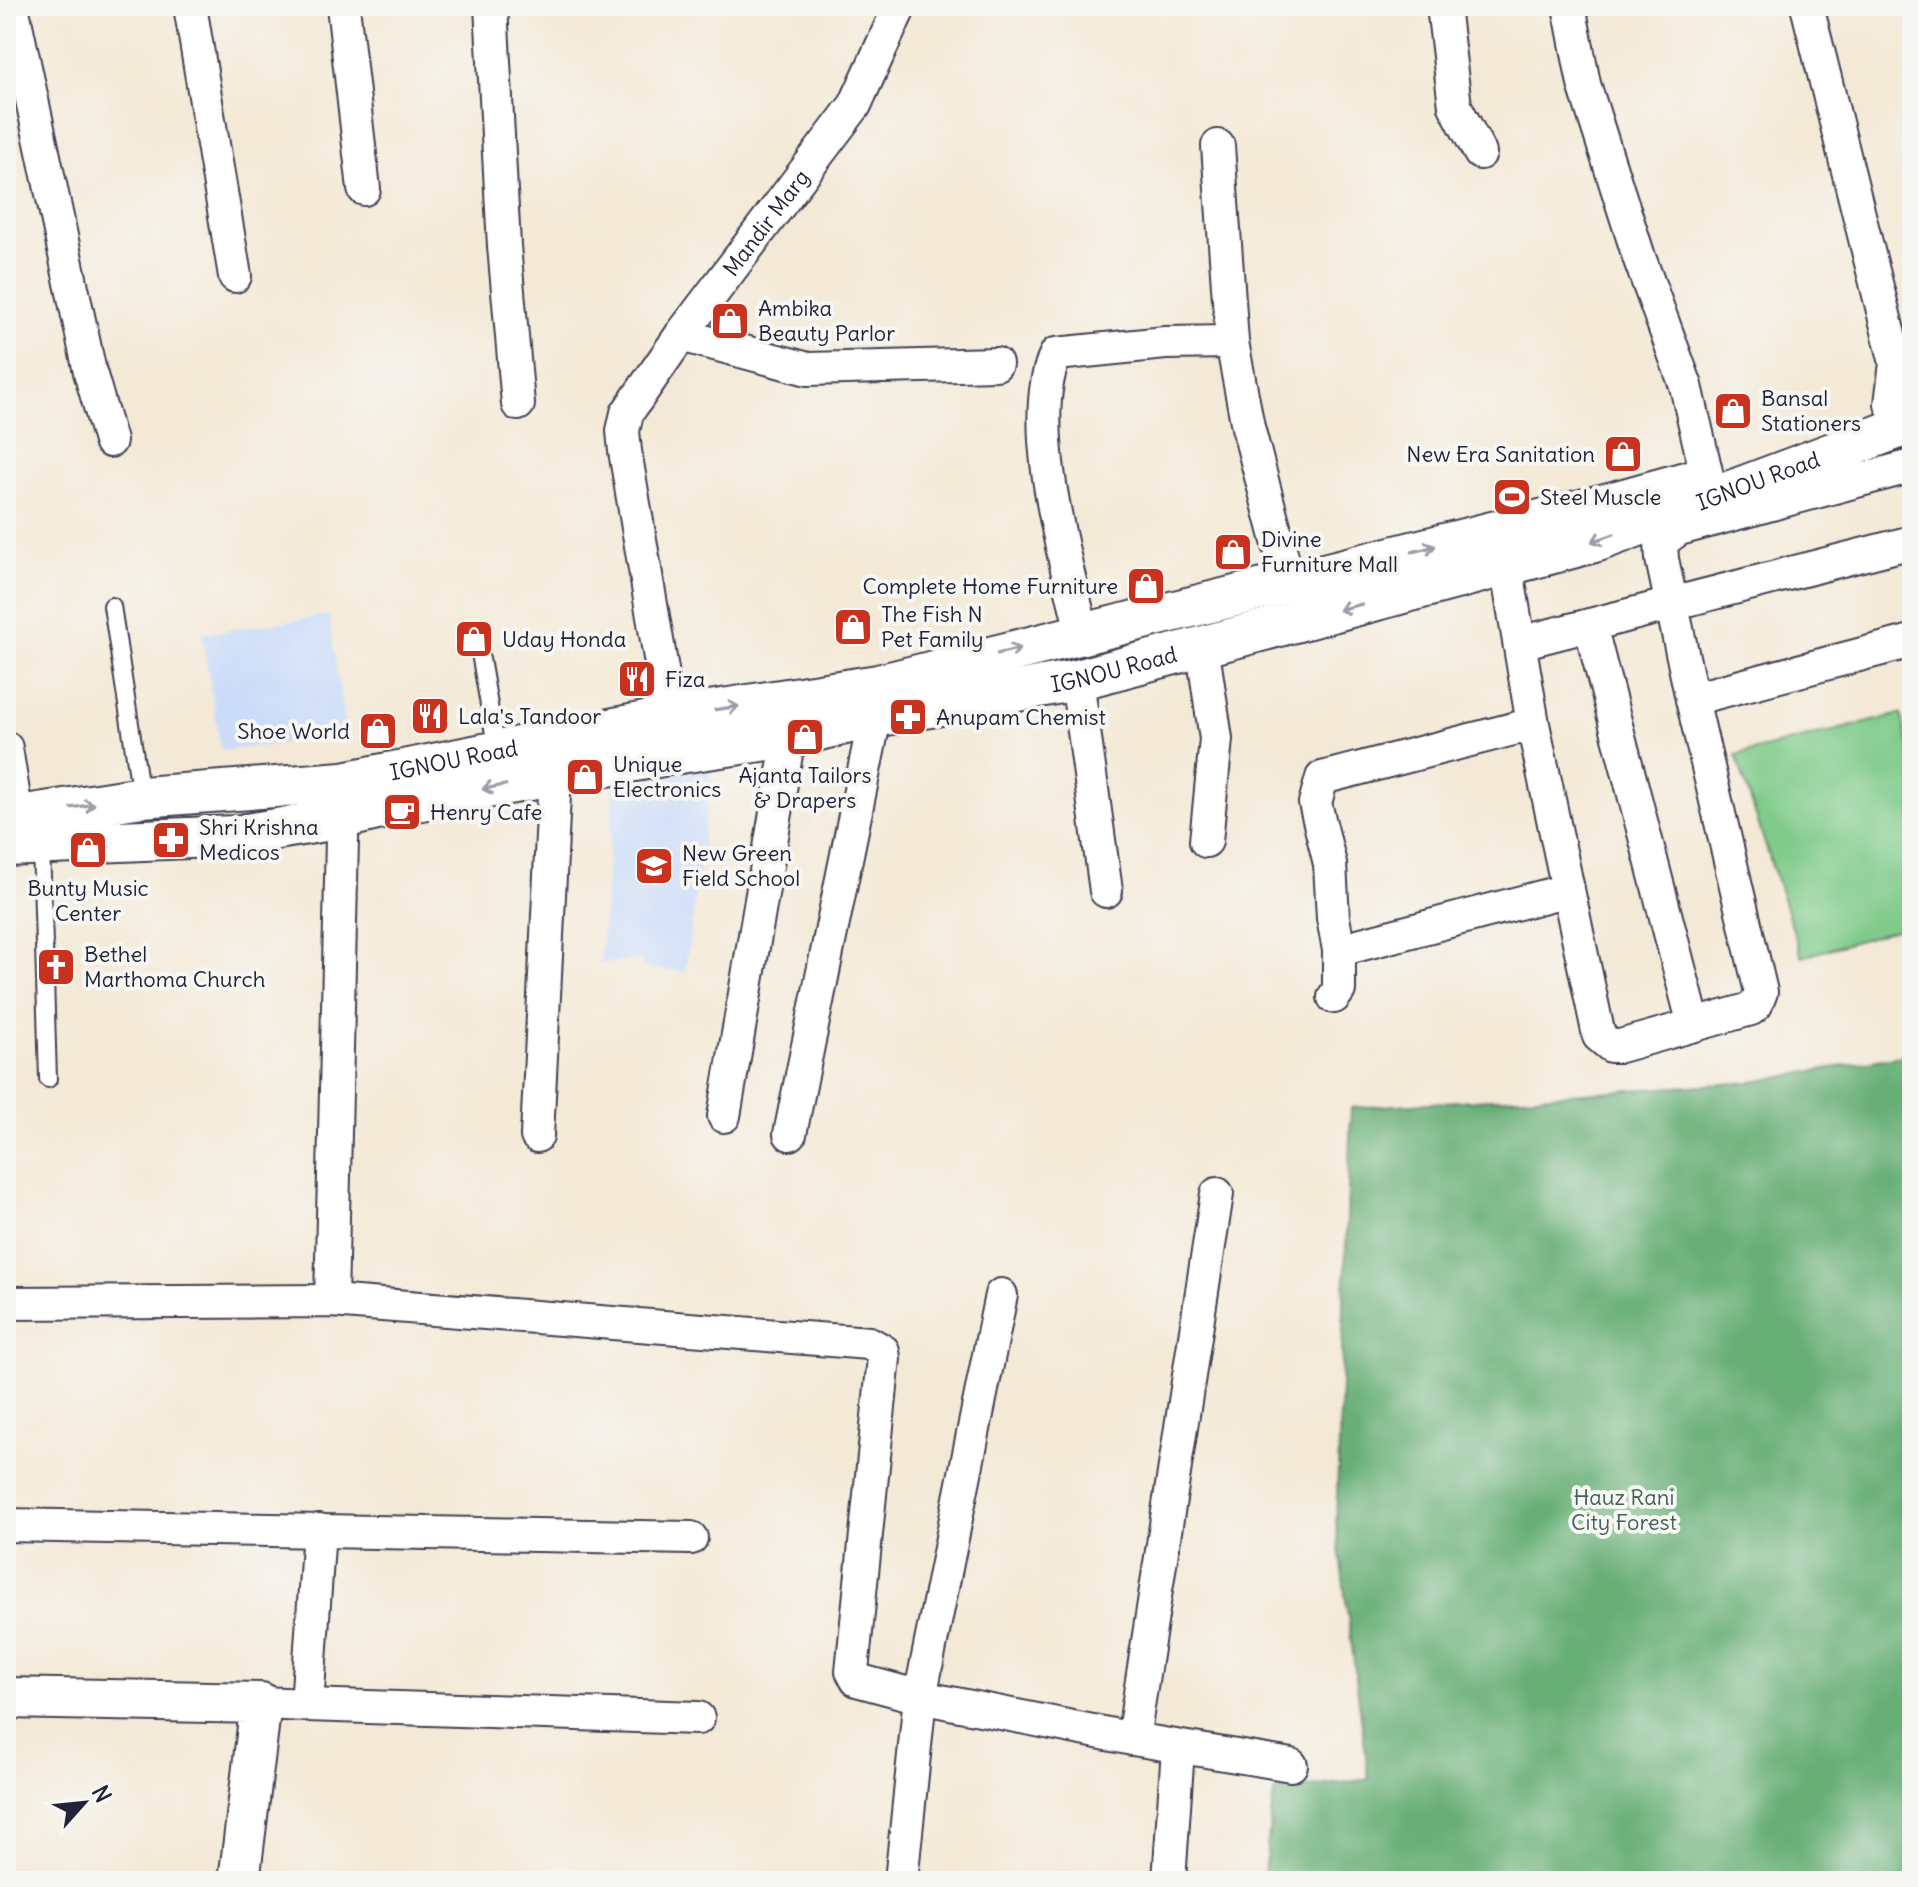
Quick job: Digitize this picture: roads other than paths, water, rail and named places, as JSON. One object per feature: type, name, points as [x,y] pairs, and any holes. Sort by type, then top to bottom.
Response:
[{"type":"street","points":[[12,6],[90,372],[110,441]]},
{"type":"street","points":[[190,6],[235,276]]},
{"type":"street","points":[[343,6],[364,189]]},
{"type":"street","points":[[491,6],[505,259],[518,404]]},
{"type":"street","name":"Mandir Marg","points":[[671,735],[623,431],[627,413],[681,335],[855,105],[900,6]]},
{"type":"street","points":[[1443,6],[1455,106],[1480,153]]},
{"type":"street","points":[[1569,6],[1584,84],[1639,257],[1686,386],[1707,476]]},
{"type":"street","points":[[1807,6],[1905,407]]},
{"type":"street","points":[[1218,146],[1232,342],[1248,427],[1289,583]]},
{"type":"street","points":[[681,335],[808,369],[996,364]]},
{"type":"street","points":[[1082,632],[1047,470],[1046,394],[1050,365],[1056,354],[1165,343],[1232,342]]},
{"type":"street","name":"IGNOU Road","points":[[671,735],[789,737],[875,717],[1077,680],[1202,645],[1504,548],[1905,407]]},
{"type":"street","name":"IGNOU Road","points":[[17,831],[142,797],[220,792],[410,802],[554,758],[671,735],[1289,583],[1504,548],[1598,541],[1905,407]]},
{"type":"street","points":[[1504,548],[1533,724],[1599,1036],[1611,1046],[1620,1046],[1751,1009],[1761,992],[1692,699],[1661,542],[1679,529],[1912,466]]},
{"type":"street","points":[[1520,643],[1912,542]]},
{"type":"street","points":[[1590,625],[1694,1025]]},
{"type":"street","points":[[1692,699],[1912,641]]},
{"type":"street","points":[[1202,645],[1216,739],[1206,841]]},
{"type":"street","points":[[1077,680],[1106,891]]},
{"type":"street","points":[[790,1134],[875,717]]},
{"type":"street","points":[[1334,997],[1339,990],[1339,950],[1333,918],[1330,864],[1315,803],[1322,778],[1533,724]]},
{"type":"street","points":[[724,1116],[789,737]]},
{"type":"street","points":[[6,748],[17,831]]},
{"type":"street","name":"IGNOU Road","points":[[17,831],[218,837],[497,752],[554,758]]},
{"type":"street","points":[[537,1136],[554,758]]},
{"type":"street","points":[[218,837],[220,792]]},
{"type":"street","points":[[331,1301],[343,800]]},
{"type":"street","points":[[1339,950],[1568,890]]},
{"type":"street","points":[[1133,1739],[1217,1194]]},
{"type":"street","points":[[901,1881],[920,1697],[1001,1295]]},
{"type":"street","points":[[6,1303],[331,1301],[878,1346],[884,1358],[852,1671],[857,1680],[920,1697],[1178,1748],[1291,1765]]},
{"type":"street","points":[[6,1525],[691,1538]]},
{"type":"street","points":[[307,1705],[319,1530]]},
{"type":"street","points":[[6,1698],[698,1718]]},
{"type":"street","points":[[239,1881],[261,1703]]},
{"type":"street","points":[[1169,1881],[1178,1748]]},
{"type":"lane","points":[[112,606],[142,797]]},
{"type":"lane","points":[[481,659],[497,752]]},
{"type":"lane","points":[[17,831],[48,1079]]},
{"type":"place","name":"Ambika Beauty Parlor","points":[[730,321]]},
{"type":"place","name":"Bansal Stationers","points":[[1733,411]]},
{"type":"place","name":"New Era Sanitation","points":[[1623,454]]},
{"type":"place","name":"Steel Muscle","points":[[1512,497]]},
{"type":"place","name":"Divine Furniture Mall","points":[[1233,552]]},
{"type":"place","name":"Complete Home Furniture","points":[[1146,586]]},
{"type":"place","name":"The Fish N Pet Family","points":[[853,627]]},
{"type":"place","name":"Uday Honda","points":[[474,639]]},
{"type":"place","name":"Fiza","points":[[637,679]]},
{"type":"place","name":"Lala's Tandoor","points":[[430,716]]},
{"type":"place","name":"Anupam Chemist","points":[[908,717]]},
{"type":"place","name":"Shoe World","points":[[378,731]]},
{"type":"place","name":"Ajanta Tailors & Drapers","points":[[805,737]]},
{"type":"place","name":"Unique Electronics","points":[[585,777]]},
{"type":"place","name":"Henry Cafe","points":[[402,812]]},
{"type":"place","name":"Shri Krishna Medicos","points":[[171,840]]},
{"type":"place","name":"Bunty Music Center","points":[[88,850]]},
{"type":"place","name":"New Green Field School","points":[[654,866]]},
{"type":"place","name":"Bethel Marthoma Church","points":[[56,967]]},
{"type":"park label","name":"Hauz Rani City Forest","points":[[1624,1510]]}]
